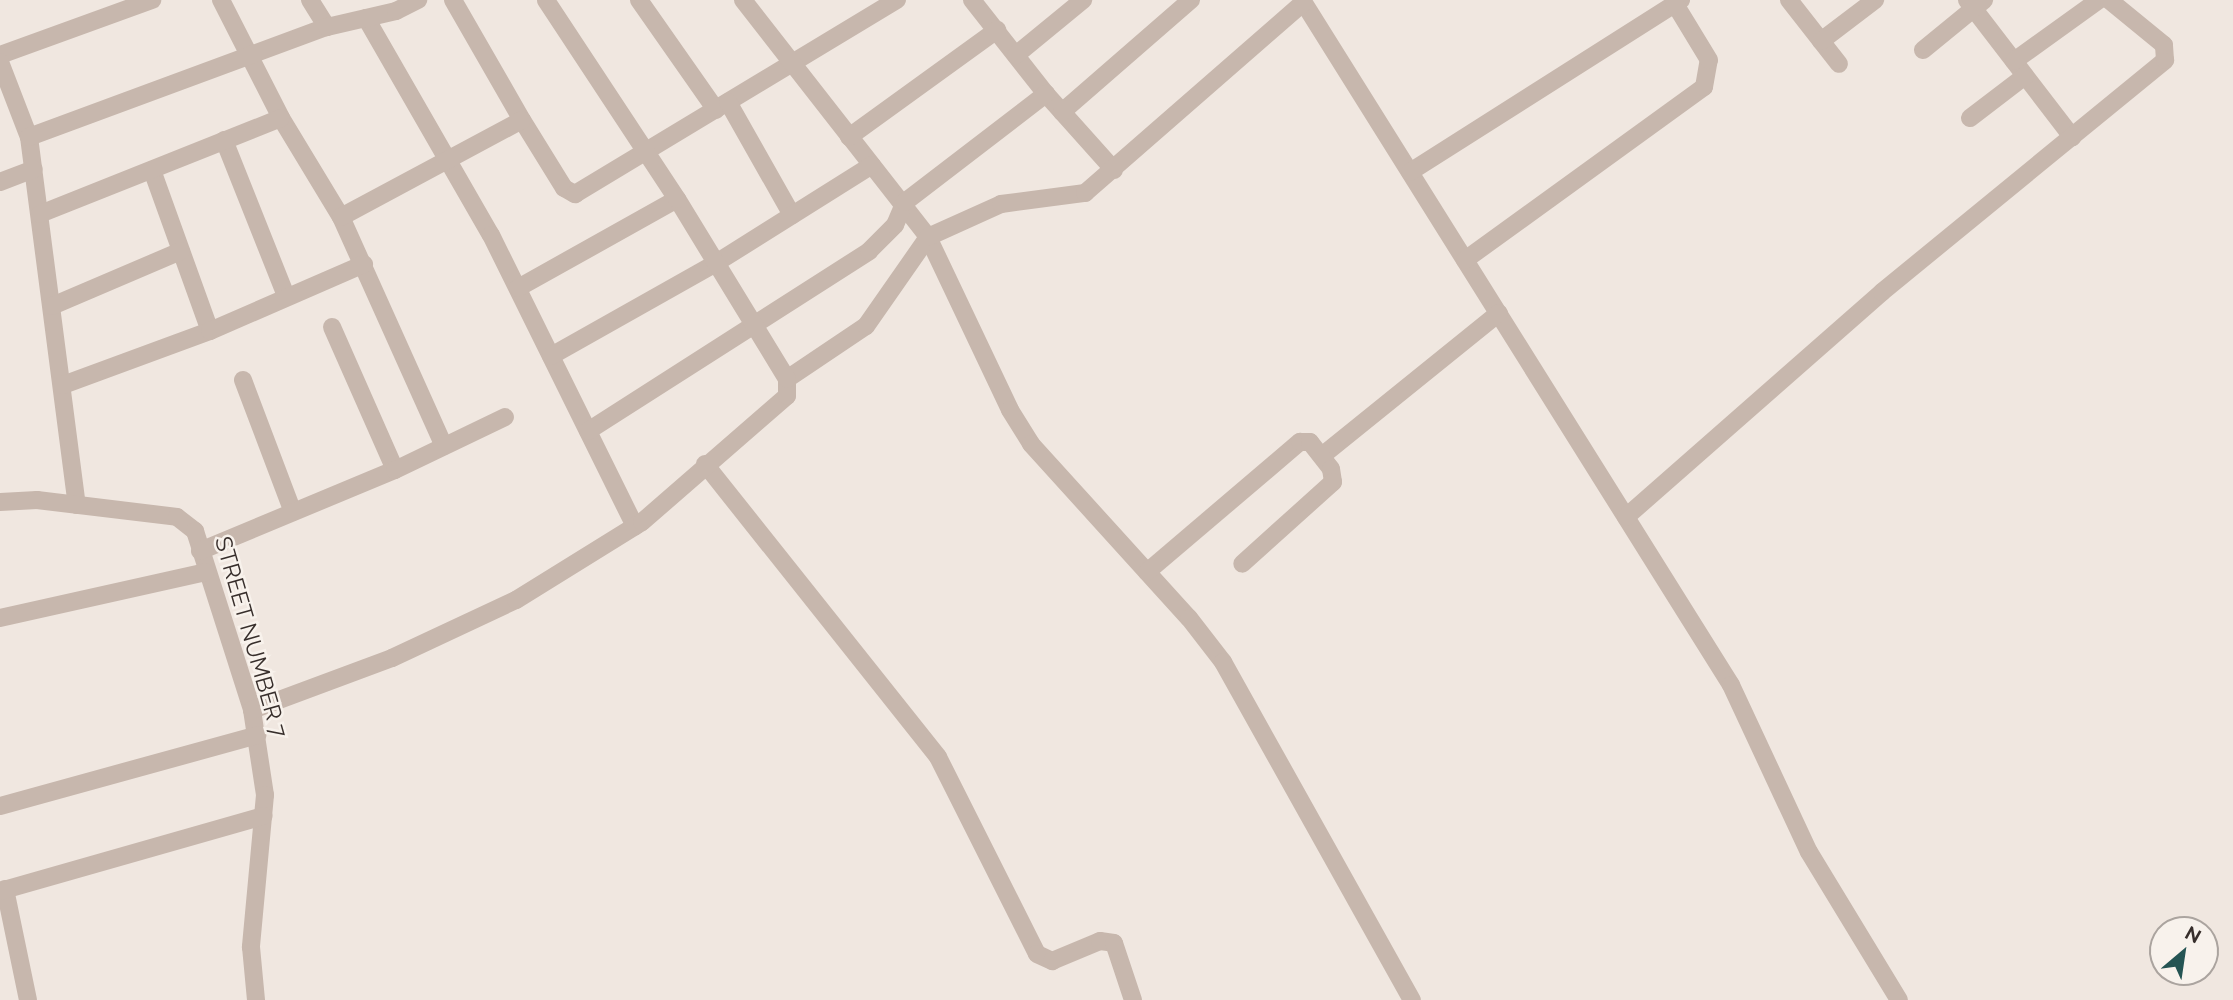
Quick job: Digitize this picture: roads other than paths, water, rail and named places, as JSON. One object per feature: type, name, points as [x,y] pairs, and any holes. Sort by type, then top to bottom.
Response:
[{"type":"street","points":[[0,55],[152,0]]},
{"type":"street","points":[[221,0],[247,56],[281,118],[341,217],[444,446]]},
{"type":"street","points":[[310,0],[327,27]]},
{"type":"street","points":[[29,137],[327,27],[366,18],[393,5],[418,0]]},
{"type":"street","points":[[453,0],[564,188],[575,194],[897,0]]},
{"type":"street","points":[[546,0],[677,199],[787,379]]},
{"type":"street","points":[[639,0],[722,106],[792,215]]},
{"type":"street","points":[[743,0],[791,66],[905,202],[928,237],[1019,427],[1223,662],[1412,1000]]},
{"type":"street","points":[[972,0],[1046,94],[1114,170]]},
{"type":"street","points":[[1016,55],[1083,0]]},
{"type":"street","points":[[1062,112],[1191,0]]},
{"type":"street","points":[[1789,0],[1839,64]]},
{"type":"street","points":[[1821,41],[1875,0]]},
{"type":"street","points":[[1970,118],[2020,69],[2099,0]]},
{"type":"street","points":[[1626,517],[1882,292],[2165,60],[2167,52],[2153,35],[2109,0]]},
{"type":"street","points":[[251,710],[478,621],[635,526],[705,464],[781,404],[787,379],[866,326],[928,237],[1001,204],[1073,198],[1114,170],[1302,2],[1731,685],[1809,852],[1899,1000]]},
{"type":"street","points":[[1410,172],[1678,2],[1709,60],[1703,87],[1465,260]]},
{"type":"street","points":[[1923,50],[1975,3],[2020,69],[2072,137]]},
{"type":"street","points":[[366,18],[518,288],[635,526]]},
{"type":"street","points":[[849,136],[996,30]]},
{"type":"street","points":[[0,62],[29,137],[77,505]]},
{"type":"street","points":[[588,431],[869,251],[895,225],[905,202],[1046,94]]},
{"type":"street","points":[[40,214],[281,118]]},
{"type":"street","points":[[341,217],[522,120]]},
{"type":"street","points":[[224,140],[286,296]]},
{"type":"street","points":[[551,356],[716,263],[872,165]]},
{"type":"street","points":[[0,182],[34,170]]},
{"type":"street","points":[[152,170],[210,331]]},
{"type":"street","points":[[518,288],[677,199]]},
{"type":"street","points":[[52,306],[181,251]]},
{"type":"street","points":[[63,385],[210,331],[364,264]]},
{"type":"street","points":[[1323,455],[1499,313]]},
{"type":"street","points":[[332,327],[396,470]]},
{"type":"street","points":[[243,380],[293,512]]},
{"type":"street","points":[[200,551],[396,470],[505,417]]},
{"type":"street","points":[[1147,572],[1300,442],[1310,442],[1323,455],[1334,475],[1327,489],[1242,564]]},
{"type":"street","points":[[705,464],[938,757],[1037,954],[1052,961],[1100,941],[1114,943],[1133,1000]]},
{"type":"street","name":"STREET NUMBER 7","points":[[0,502],[77,505],[185,520],[195,531],[205,572],[251,710],[257,736],[264,816],[251,947],[253,999]]},
{"type":"street","points":[[0,618],[205,572]]},
{"type":"street","points":[[0,806],[257,736]]},
{"type":"street","points":[[28,1000],[3,890],[264,816]]}]
